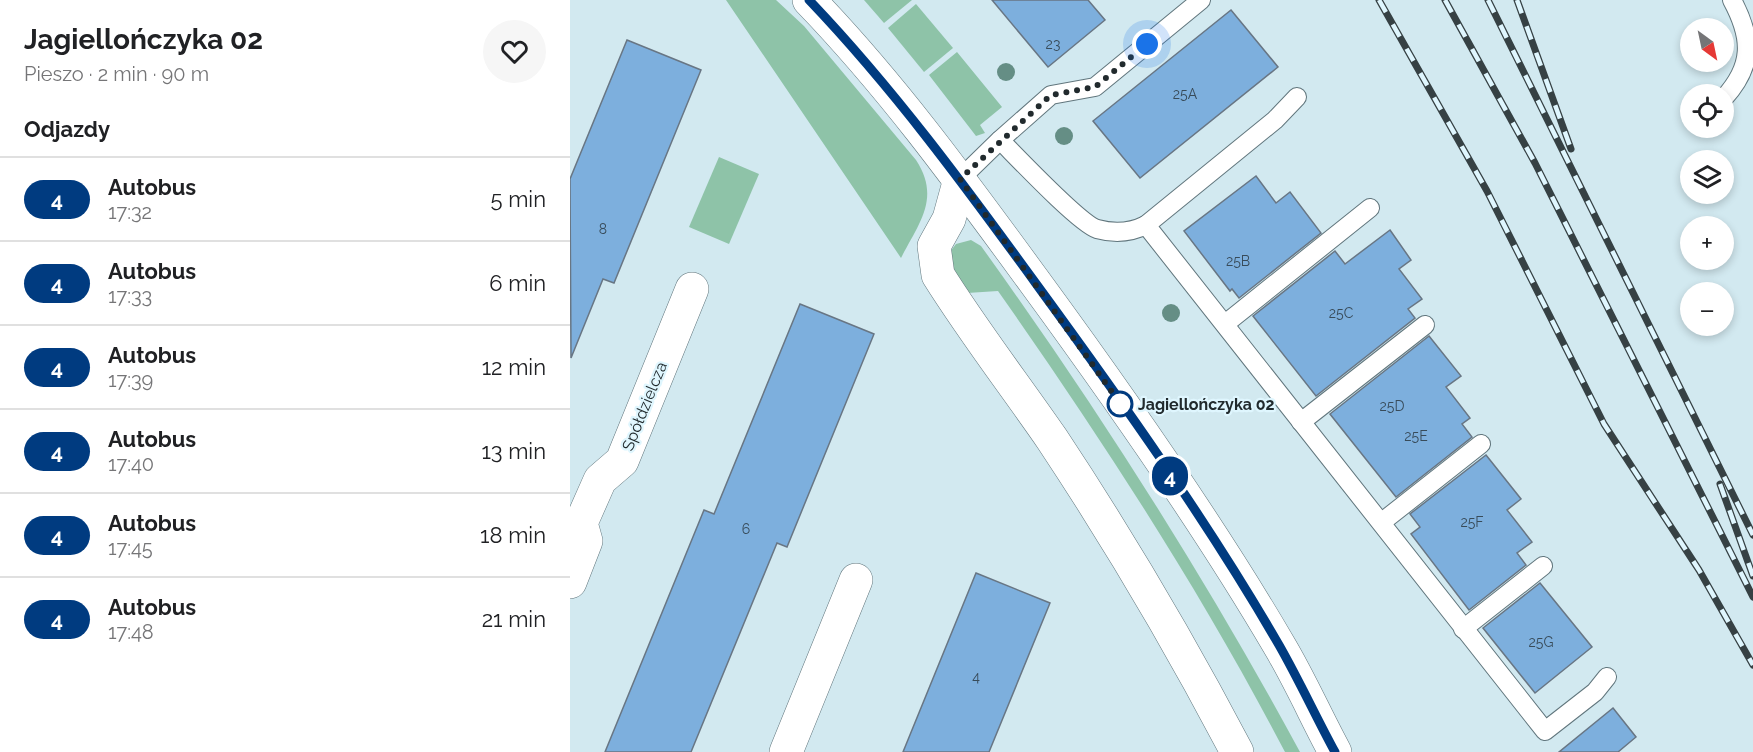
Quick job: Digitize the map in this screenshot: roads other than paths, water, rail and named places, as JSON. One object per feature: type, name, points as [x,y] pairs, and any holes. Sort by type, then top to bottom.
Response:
[{"type":"street","points":[[809,0],[857,50],[960,179],[1076,338],[1280,646],[1335,752]]},
{"type":"street","points":[[960,179],[949,219],[934,246],[938,275],[1052,439],[1136,572],[1190,662],[1237,752]]},
{"type":"street","name":"Spółdzielcza","points":[[570,582],[586,541],[581,523],[600,480],[622,460],[692,289]]},
{"type":"street","points":[[786,752],[856,580]]},
{"type":"lane","points":[[960,179],[1051,95],[1095,87],[1201,0]]},
{"type":"lane","points":[[1732,0],[1746,24],[1752,42],[1751,60],[1743,77],[1734,87]]},
{"type":"lane","points":[[1000,140],[1050,190],[1095,228],[1130,233],[1146,225],[1275,120],[1297,97]]},
{"type":"lane","points":[[1225,324],[1370,208]]},
{"type":"lane","points":[[1146,225],[1382,522],[1462,629],[1545,731],[1595,692],[1607,677]]},
{"type":"lane","points":[[1301,422],[1425,325]]},
{"type":"lane","points":[[1382,522],[1481,444]]},
{"type":"lane","points":[[1462,629],[1543,566]]},
{"type":"railway","points":[[1379,0],[1487,191],[1604,424],[1699,570],[1753,665]]},
{"type":"railway","points":[[1445,0],[1535,163],[1753,597]]},
{"type":"railway","points":[[1488,0],[1753,535]]},
{"type":"railway","points":[[1517,0],[1571,149]]},
{"type":"railway","points":[[1720,484],[1753,576]]},
{"type":"place","name":"Jagiellończyka 02","points":[[1120,404]]}]
